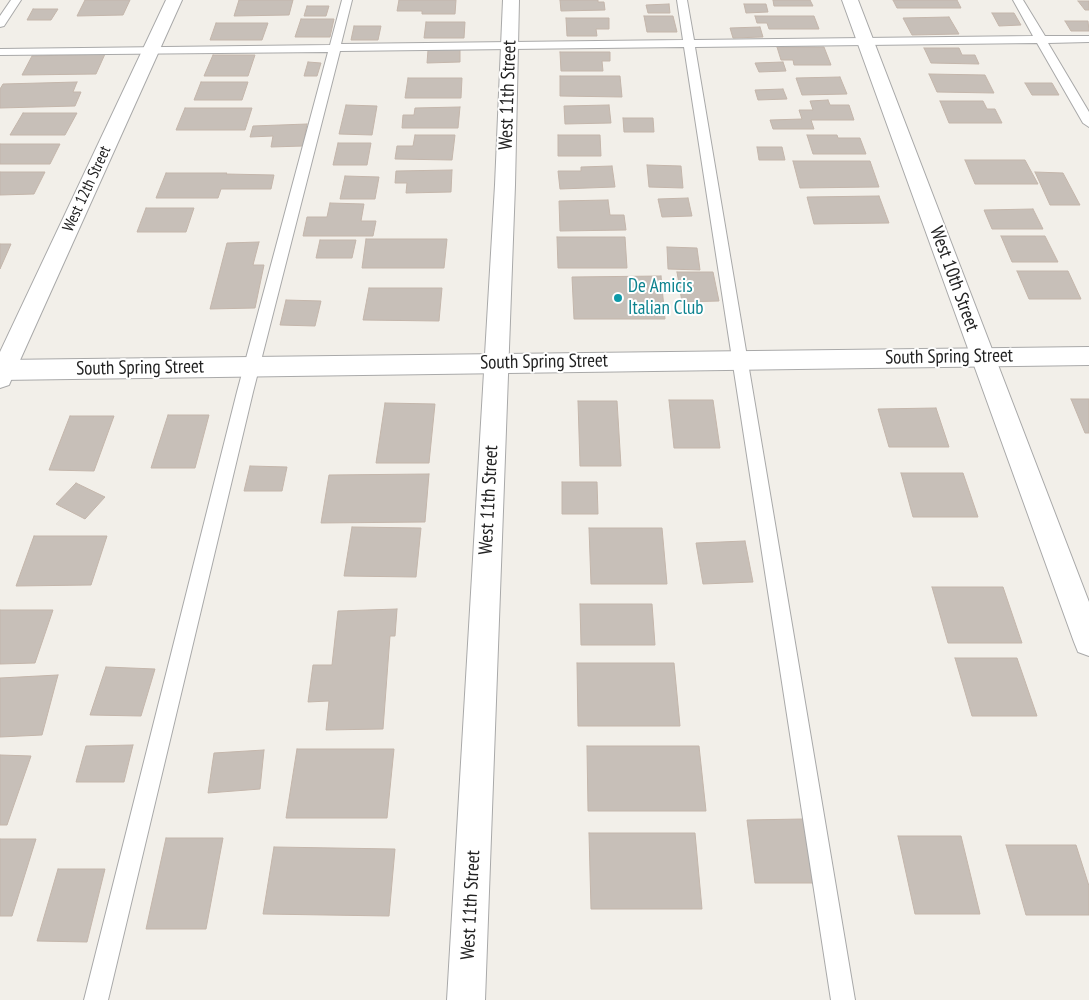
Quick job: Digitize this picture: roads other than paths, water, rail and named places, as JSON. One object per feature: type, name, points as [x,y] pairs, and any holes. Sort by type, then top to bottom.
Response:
[{"type":"street","name":"West 12th Street","points":[[1,373],[174,0]]},
{"type":"street","name":"West 11th Street","points":[[466,1000],[511,0]]},
{"type":"street","name":"West 10th Street","points":[[850,0],[1089,642]]},
{"type":"street","name":"South Spring Street","points":[[1,373],[496,363],[1089,356]]},
{"type":"lane","points":[[0,24],[16,0]]},
{"type":"lane","points":[[96,1000],[245,392],[347,0]]},
{"type":"lane","points":[[682,0],[843,1000]]},
{"type":"lane","points":[[1018,0],[1089,123]]},
{"type":"lane","points":[[0,52],[1089,39]]},
{"type":"place","name":"De Amicis Italian Club","points":[[618,298]]}]
